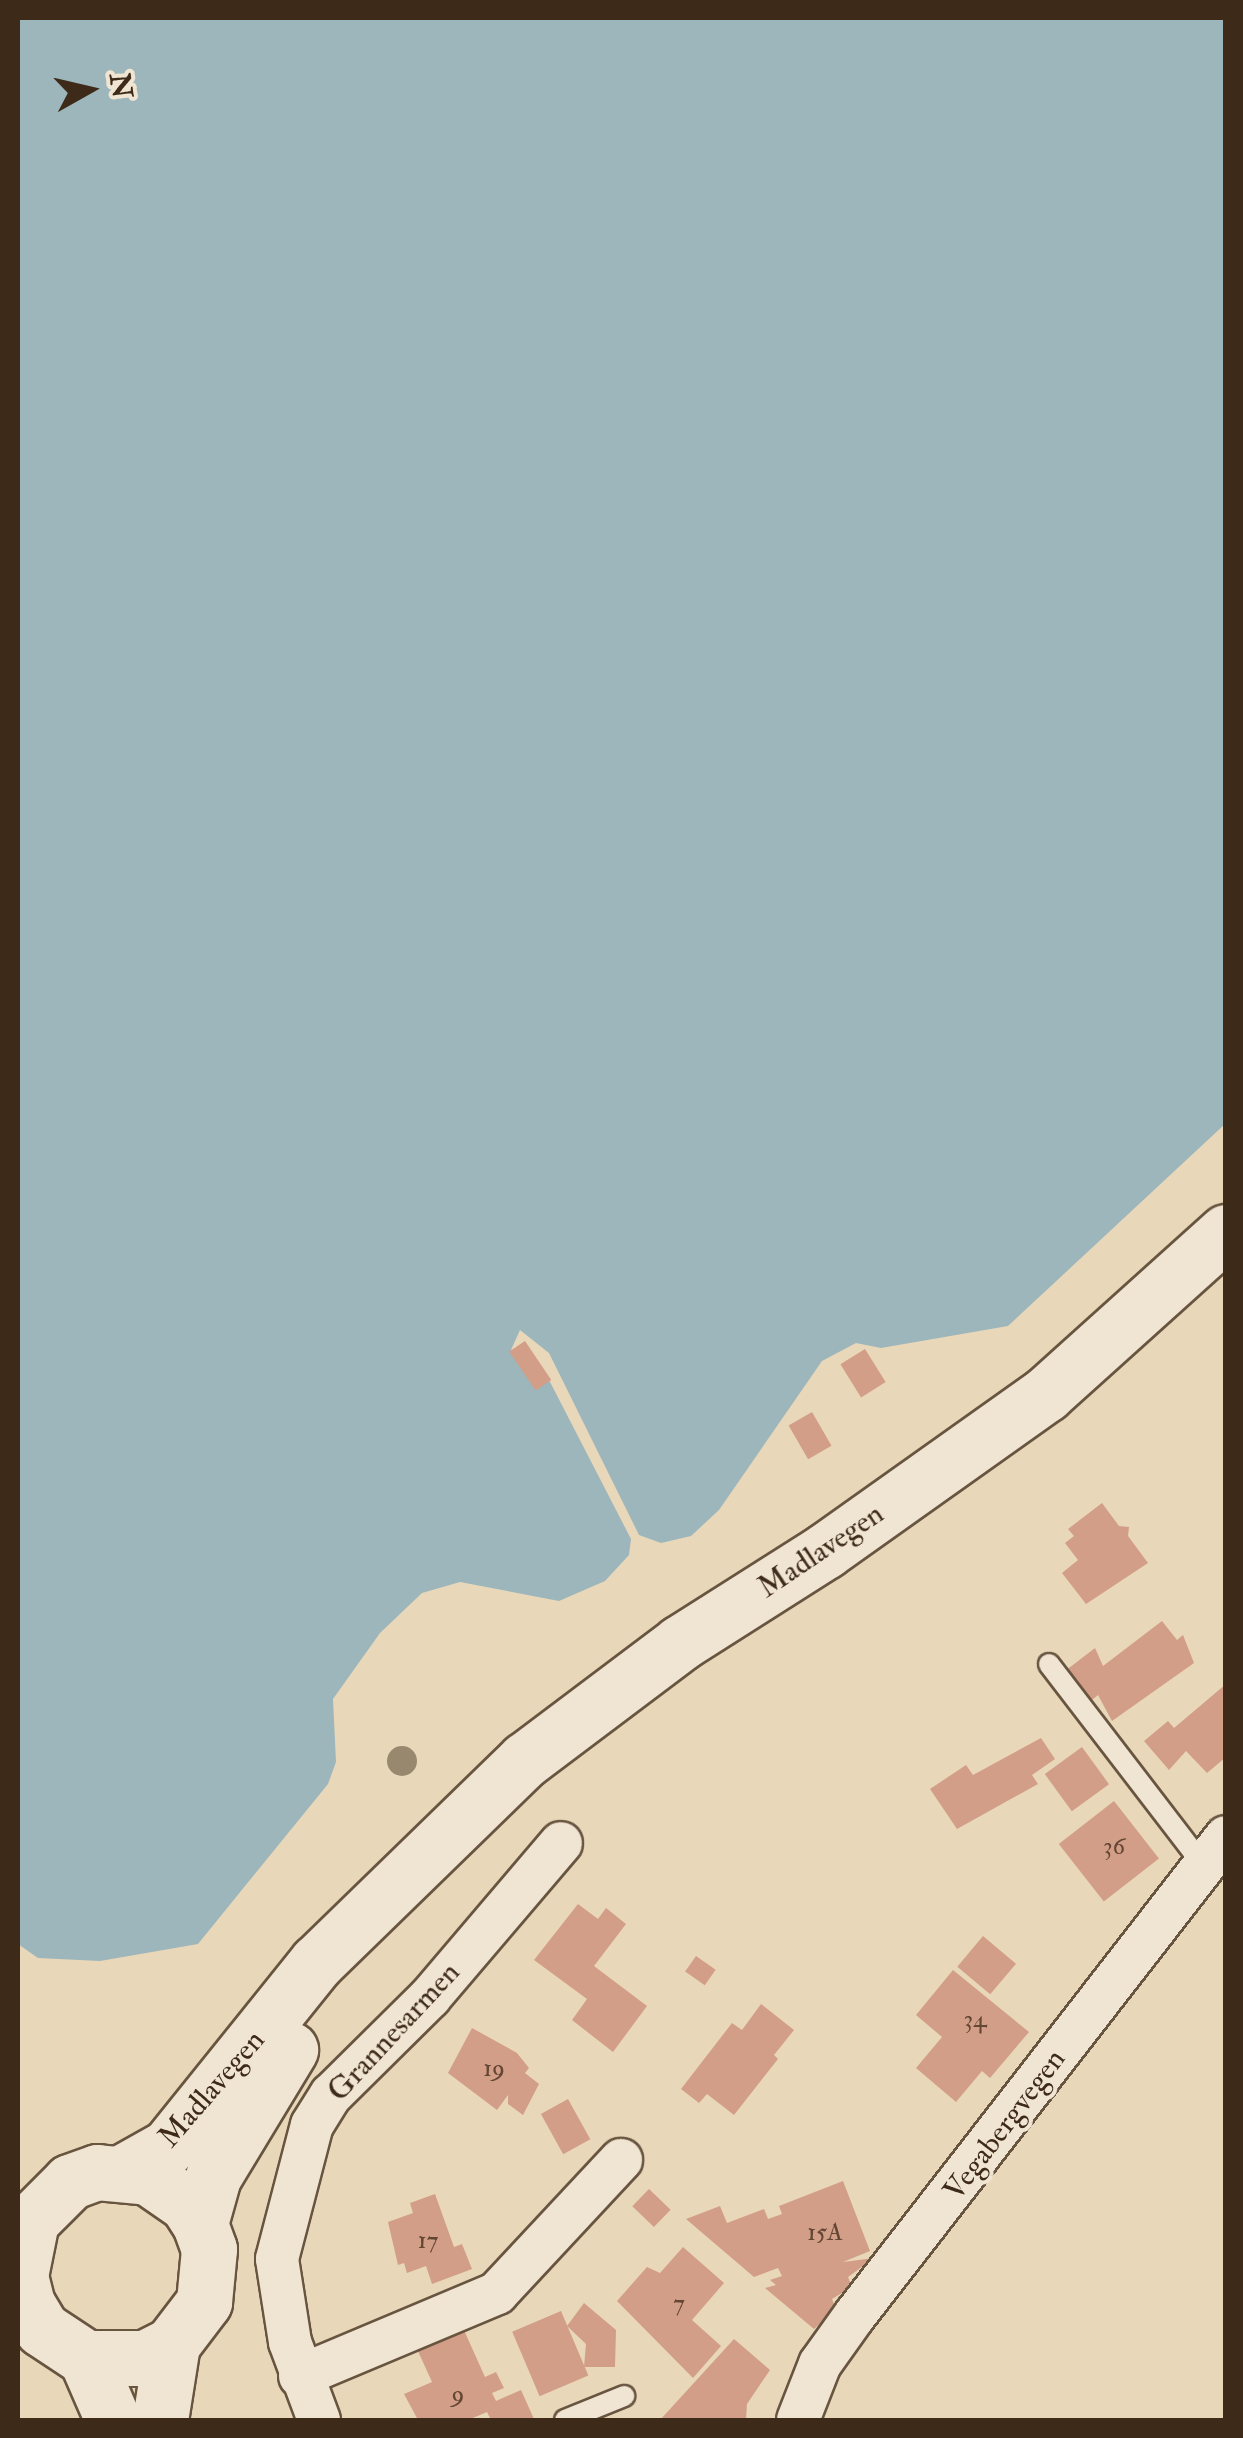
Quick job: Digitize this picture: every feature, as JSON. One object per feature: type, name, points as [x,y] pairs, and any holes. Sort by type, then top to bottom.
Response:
[{"type":"main road","name":"Madlavegen","points":[[124,2171],[168,2147],[317,1962],[412,1864],[591,1706],[1046,1394],[1226,1232]]},
{"type":"main road","name":"Madlavegen","points":[[160,2420],[172,2344],[191,2325],[210,2276],[200,2224],[214,2177],[249,2112],[412,1864]]},
{"type":"main road","name":"Madlavegen","points":[[113,2420],[56,2350],[19,2277],[30,2221],[48,2198],[97,2172],[124,2171],[170,2188],[200,2224]]},
{"type":"main road","points":[[56,2350],[131,2360],[172,2344]]},
{"type":"street","name":"Grannesarmen","points":[[319,2420],[300,2376],[280,2300],[277,2259],[312,2125],[331,2094],[430,1997],[561,1843]]},
{"type":"street","name":"Vegabergvegen","points":[[798,2420],[820,2364],[846,2328],[1215,1851]]},
{"type":"street","points":[[300,2376],[498,2293],[621,2160]]},
{"type":"lane","points":[[1049,1664],[1215,1851]]},
{"type":"lane","points":[[566,2420],[624,2396]]},
{"type":"water","points":[[18,18],[1225,18],[1225,1124],[1008,1326],[881,1348],[856,1343],[822,1361],[719,1510],[691,1536],[661,1543],[639,1535],[549,1353],[520,1330],[511,1350],[549,1380],[631,1539],[629,1555],[605,1581],[559,1601],[460,1582],[422,1593],[380,1633],[333,1699],[336,1762],[328,1784],[198,1944],[100,1961],[38,1958],[18,1944]]},
{"type":"building","points":[[525,1341],[551,1380],[536,1391],[509,1352]]},
{"type":"building","points":[[865,1349],[886,1382],[861,1397],[840,1364]]},
{"type":"building","points":[[812,1412],[831,1446],[808,1459],[789,1426]]},
{"type":"building","points":[[1102,1503],[1119,1526],[1129,1527],[1128,1536],[1148,1563],[1086,1604],[1062,1573],[1078,1560],[1065,1543],[1074,1536],[1068,1529]]},
{"type":"building","points":[[1162,1621],[1177,1640],[1183,1635],[1194,1663],[1112,1721],[1098,1695],[1092,1700],[1065,1671],[1095,1648],[1103,1666]]},
{"type":"building","points":[[1226,1684],[1226,1757],[1207,1773],[1186,1751],[1169,1770],[1144,1741],[1168,1721],[1174,1728]]},
{"type":"building","points":[[1041,1738],[1055,1759],[1032,1775],[1038,1784],[957,1829],[930,1789],[966,1765],[973,1775]]},
{"type":"building","points":[[1082,1747],[1109,1784],[1072,1811],[1045,1774]]},
{"type":"building","points":[[1114,1801],[1159,1859],[1104,1902],[1059,1844]]},
{"type":"building","points":[[578,1904],[598,1919],[606,1908],[626,1924],[594,1966],[647,2006],[613,2052],[572,2020],[587,1999],[534,1960]]},
{"type":"building","points":[[983,1936],[1016,1964],[990,1994],[957,1967]]},
{"type":"building","points":[[696,1956],[716,1970],[705,1985],[685,1972]]},
{"type":"building","points":[[953,1970],[1029,2032],[990,2078],[982,2071],[956,2102],[916,2068],[942,2037],[916,2015]]},
{"type":"building","points":[[761,2004],[794,2030],[774,2055],[778,2059],[734,2115],[707,2094],[699,2103],[681,2089],[732,2023],[742,2030]]},
{"type":"building","points":[[472,2028],[517,2053],[529,2068],[525,2073],[539,2084],[523,2115],[508,2104],[508,2095],[497,2110],[448,2073]]},
{"type":"building","points":[[568,2099],[590,2139],[563,2154],[541,2114]]},
{"type":"building","points":[[843,2181],[870,2251],[843,2262],[874,2258],[848,2277],[852,2287],[832,2299],[836,2309],[814,2329],[765,2288],[776,2285],[770,2280],[782,2276],[778,2268],[754,2277],[686,2219],[720,2206],[727,2223],[764,2209],[768,2219],[782,2214],[779,2206]]},
{"type":"building","points":[[649,2189],[671,2210],[654,2227],[632,2206]]},
{"type":"building","points":[[435,2194],[454,2247],[462,2244],[472,2269],[432,2284],[426,2266],[407,2273],[404,2263],[398,2265],[388,2222],[413,2213],[410,2203]]},
{"type":"building","points":[[683,2247],[724,2283],[692,2320],[721,2346],[693,2378],[617,2301],[647,2267],[660,2273]]},
{"type":"building","points":[[584,2303],[616,2330],[615,2367],[584,2367],[586,2344],[567,2326]]},
{"type":"building","points":[[561,2311],[588,2375],[540,2396],[512,2332]]},
{"type":"building","points":[[463,2328],[485,2377],[496,2372],[504,2388],[492,2393],[496,2401],[521,2390],[534,2419],[491,2420],[487,2412],[468,2420],[418,2420],[404,2394],[432,2382],[417,2349]]},
{"type":"building","points":[[734,2339],[770,2370],[747,2404],[746,2420],[660,2420]]}]
